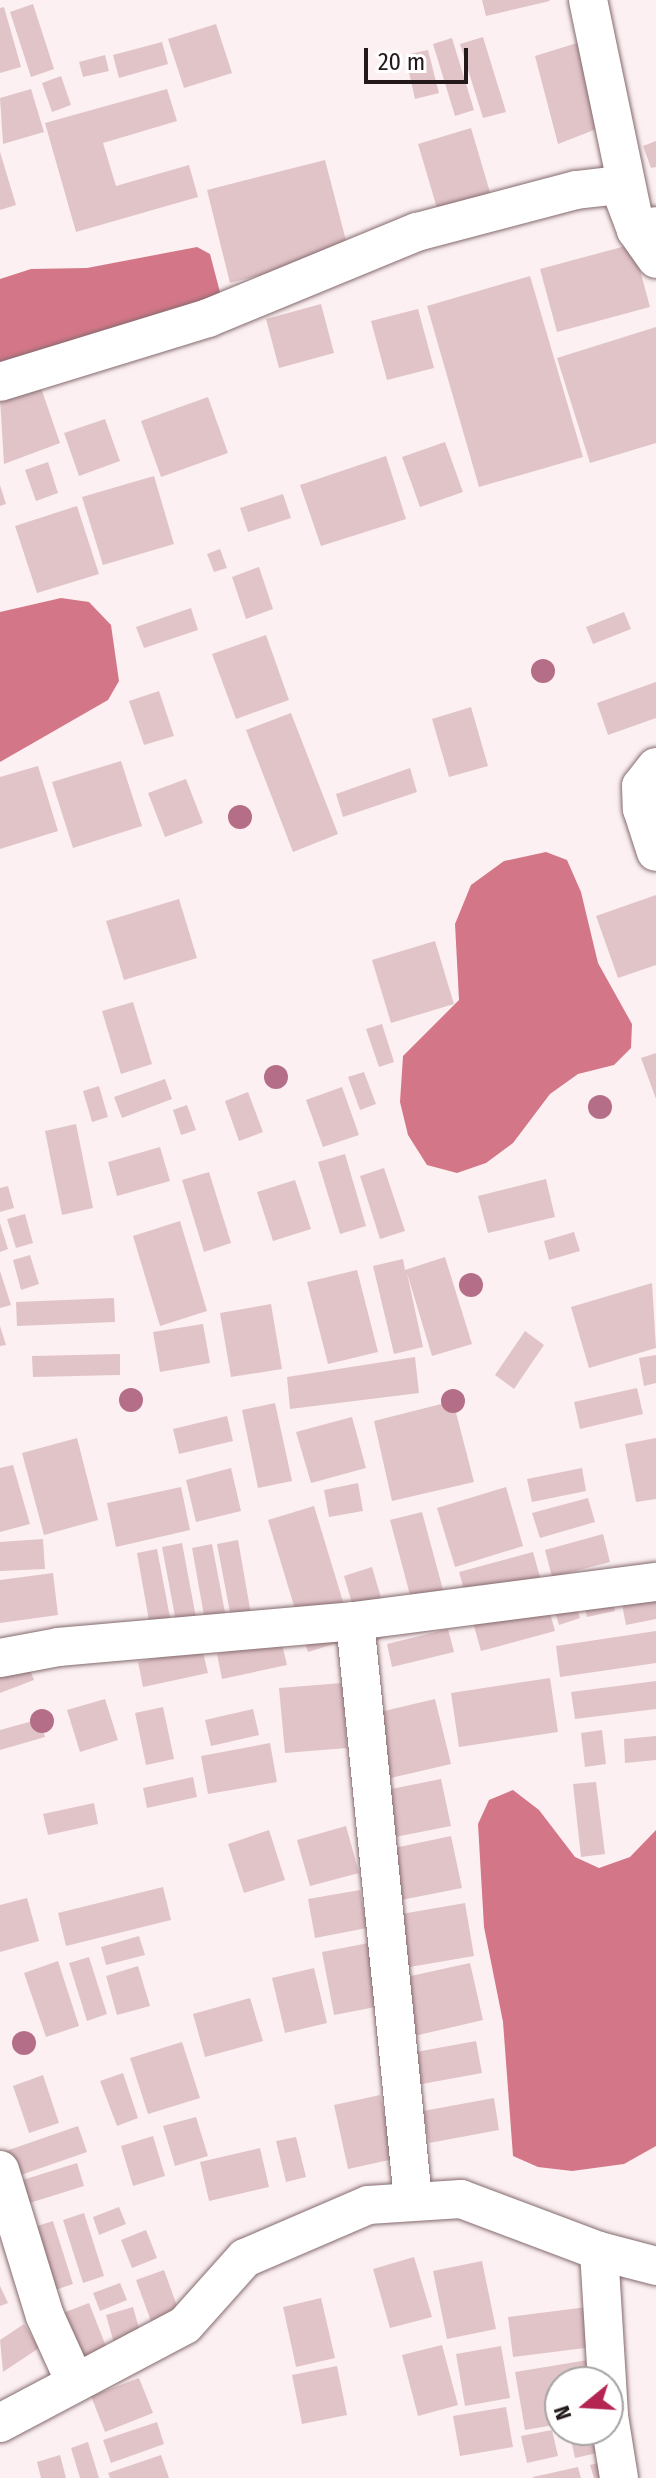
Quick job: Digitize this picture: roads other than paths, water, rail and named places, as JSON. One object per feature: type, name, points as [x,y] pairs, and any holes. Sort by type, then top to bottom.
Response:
[{"type":"street","points":[[588,0],[649,238]]},
{"type":"street","points":[[0,382],[208,318],[417,232],[576,190],[619,185],[649,238]]},
{"type":"street","points":[[656,767],[641,786],[642,809],[656,852]]},
{"type":"street","points":[[0,1658],[72,1645],[355,1621],[656,1582]]},
{"type":"street","points":[[355,1621],[413,2200]]},
{"type":"street","points":[[0,2170],[45,2316],[75,2382]]},
{"type":"street","points":[[0,2423],[185,2325],[210,2303],[224,2277],[284,2237],[368,2205],[461,2199],[599,2251],[656,2266]]},
{"type":"street","points":[[599,2251],[609,2416],[619,2478]]}]
